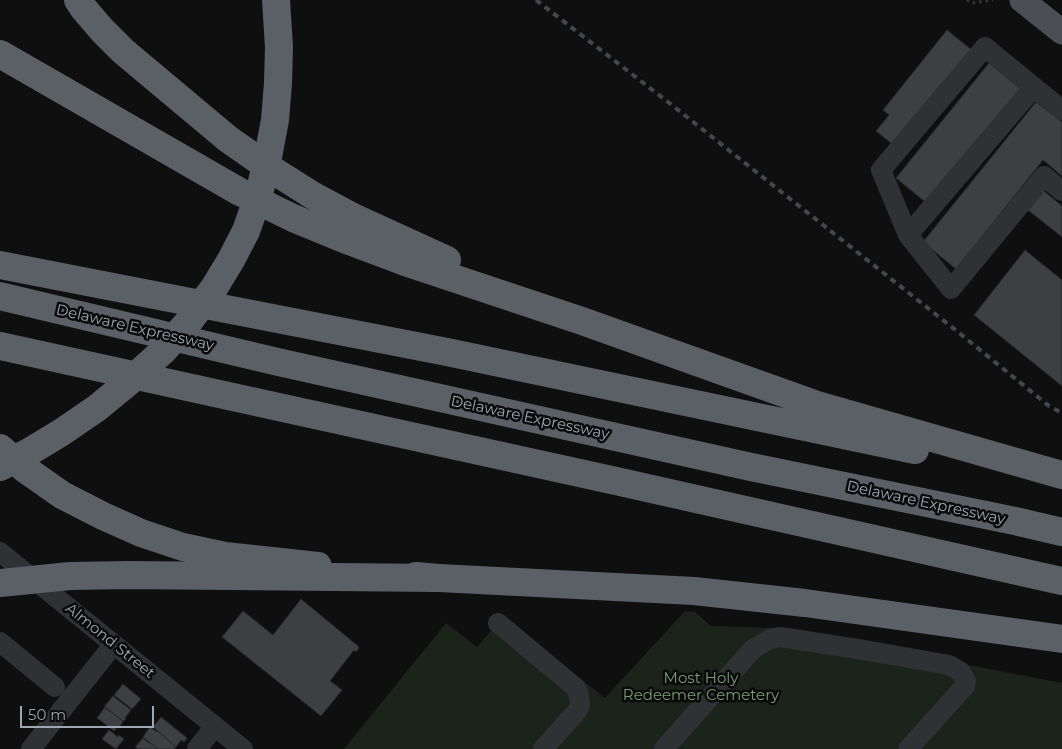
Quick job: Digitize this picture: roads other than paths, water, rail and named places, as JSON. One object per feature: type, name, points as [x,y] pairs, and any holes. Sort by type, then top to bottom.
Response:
[{"type":"highway","points":[[78,0],[102,30],[123,51],[228,138],[312,195],[355,218],[582,321]]},
{"type":"highway","points":[[0,467],[62,432],[96,408],[163,351],[214,288],[231,260],[246,231],[259,194],[275,120],[279,47],[276,0]]},
{"type":"highway","points":[[0,54],[240,192],[293,218],[349,241],[818,405],[1062,476]]},
{"type":"highway","points":[[0,265],[447,352],[1062,481]]},
{"type":"highway","name":"Delaware Expressway","points":[[0,296],[297,367],[751,467],[1062,532]]},
{"type":"highway","points":[[0,346],[1062,581]]},
{"type":"highway","points":[[0,448],[25,469],[62,495],[103,516],[141,533],[183,547],[225,556],[439,578],[694,592],[804,603],[1062,640]]},
{"type":"highway","points":[[0,583],[70,576],[128,575],[439,578]]},
{"type":"main road","points":[[1022,0],[1062,32]]},
{"type":"street","points":[[1062,110],[985,48],[881,170],[908,235],[951,289],[1044,176],[1062,191]]},
{"type":"street","points":[[908,235],[1034,87]]},
{"type":"street","name":"Almond Street","points":[[0,552],[243,749]]},
{"type":"street","points":[[498,623],[576,688],[579,695],[580,705],[578,710],[543,749]]},
{"type":"street","points":[[664,749],[753,649],[770,639],[780,638],[950,665],[961,672],[966,681],[961,692],[908,749]]},
{"type":"street","points":[[0,642],[55,687]]},
{"type":"street","points":[[31,749],[114,644]]},
{"type":"street","points":[[197,749],[215,726]]},
{"type":"railway","points":[[536,0],[668,102],[1049,406],[1062,413]]},
{"type":"park label","name":"Most Holy Redeemer Cemetery","points":[[701,688]]}]
